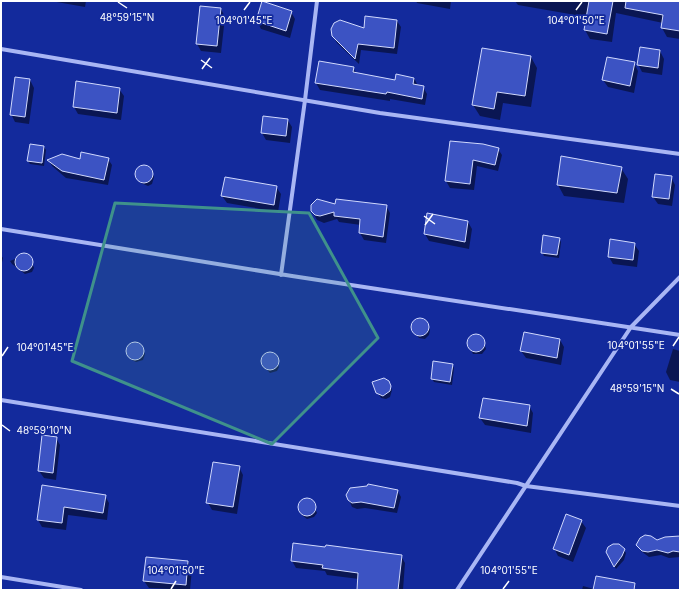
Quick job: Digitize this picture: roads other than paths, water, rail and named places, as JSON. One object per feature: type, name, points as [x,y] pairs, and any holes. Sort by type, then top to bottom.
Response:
[{"type":"street","points":[[281,274],[317,1]]},
{"type":"street","points":[[1,48],[380,113],[680,154]]},
{"type":"street","points":[[1,229],[281,274],[680,335]]},
{"type":"street","points":[[457,590],[631,327],[680,277]]},
{"type":"street","points":[[1,400],[517,482],[526,486],[680,506]]},
{"type":"street","points":[[1,577],[82,590]]}]
